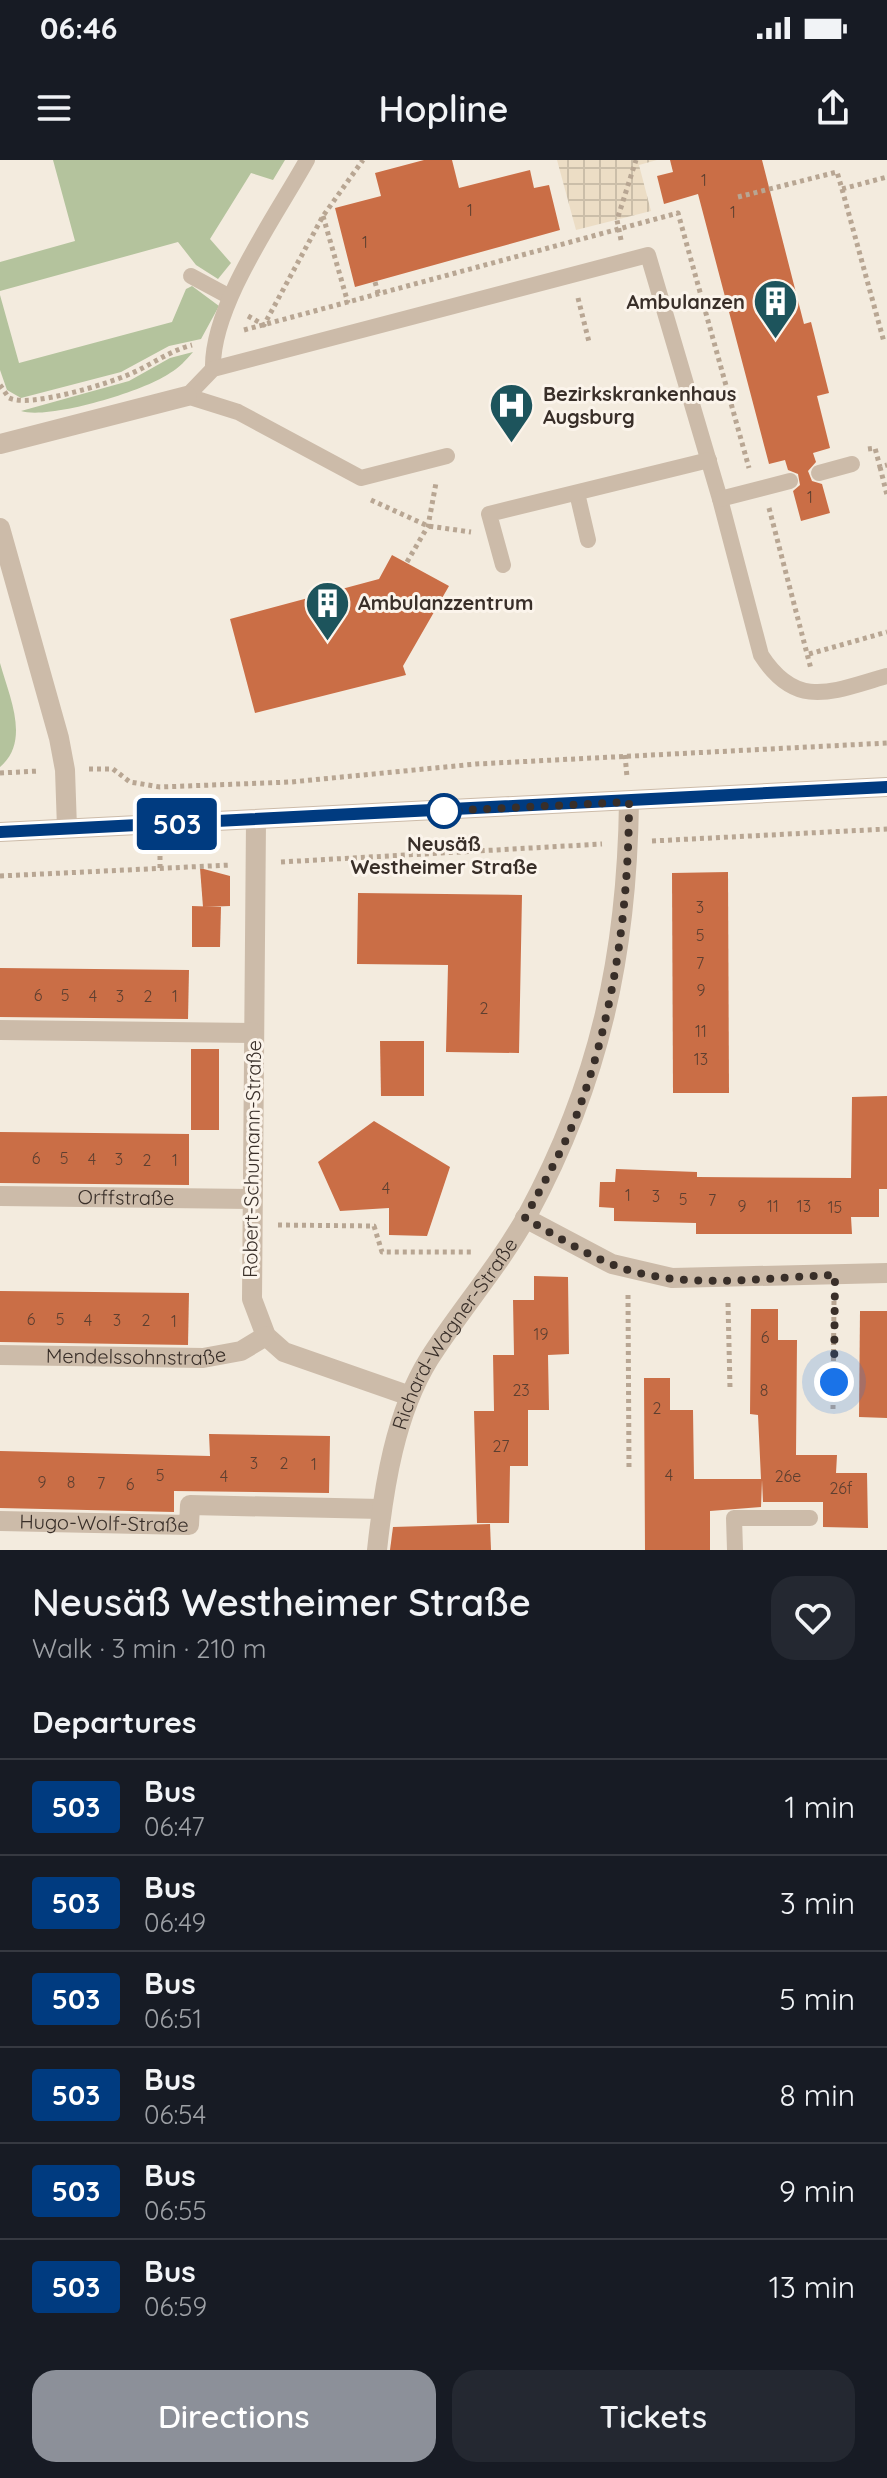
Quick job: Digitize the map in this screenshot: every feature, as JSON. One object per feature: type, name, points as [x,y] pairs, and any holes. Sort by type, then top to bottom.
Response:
[{"type":"street","points":[[0,444],[187,396]]},
{"type":"street","points":[[0,528],[65,770],[67,828]]},
{"type":"street","points":[[0,832],[887,787]]},
{"type":"street","name":"Richard-Wagner-Straße","points":[[377,1550],[381,1509],[410,1396],[428,1361],[525,1218],[576,1117],[593,1067],[616,958],[629,802]]},
{"type":"street","name":"Robert-Schumann-Straße","points":[[256,821],[250,1224],[252,1299],[266,1336]]},
{"type":"street","points":[[0,1030],[253,1033]]},
{"type":"street","name":"Orffstraße","points":[[0,1196],[250,1199]]},
{"type":"street","points":[[525,1218],[628,1270],[672,1278],[887,1273]]},
{"type":"street","points":[[266,1336],[284,1352],[302,1360],[410,1396]]},
{"type":"street","name":"Mendelssohnstraße","points":[[0,1355],[203,1358],[241,1351],[266,1336]]},
{"type":"street","name":"Hugo-Wolf-Straße","points":[[0,1521],[189,1525],[190,1505],[381,1509]]},
{"type":"lane","points":[[213,369],[212,351],[229,301],[307,160]]},
{"type":"lane","points":[[447,456],[361,478],[238,412],[187,396],[213,369],[648,255],[709,460],[761,655],[774,676],[792,688],[813,694],[887,676]]},
{"type":"lane","points":[[191,276],[229,301]]},
{"type":"lane","points":[[503,565],[489,514],[709,460]]},
{"type":"lane","points":[[819,473],[852,464]]},
{"type":"lane","points":[[720,499],[790,481]]},
{"type":"lane","points":[[577,493],[588,540]]},
{"type":"lane","points":[[735,1550],[734,1518],[810,1518]]},
{"type":"path","points":[[229,301],[264,325],[323,216],[363,160]]},
{"type":"path","points":[[627,260],[617,220],[636,160]]},
{"type":"path","points":[[738,197],[837,172],[884,342]]},
{"type":"path","points":[[842,189],[887,177]]},
{"type":"path","points":[[651,211],[654,219]]},
{"type":"path","points":[[323,216],[348,303]]},
{"type":"path","points":[[576,230],[578,239]]},
{"type":"path","points":[[407,562],[428,526],[434,508],[436,479],[428,459]]},
{"type":"path","points":[[880,467],[887,495]]},
{"type":"path","points":[[763,488],[809,654],[813,694]]},
{"type":"path","points":[[809,654],[887,632]]},
{"type":"path","points":[[0,773],[113,769],[130,782],[160,787],[291,782],[476,764],[887,743]]},
{"type":"path","points":[[0,876],[887,829]]},
{"type":"path","points":[[250,1224],[374,1226],[382,1252],[502,1253]]},
{"type":"path","points":[[628,1270],[629,1469]]},
{"type":"path","points":[[833,1409],[835,1275]]},
{"type":"path","points":[[727,1278],[730,1388]]},
{"type":"green space","points":[[53,160],[285,160],[273,180],[251,173],[210,239],[231,263],[218,279],[196,265],[178,242],[0,291],[0,262],[75,241]]},
{"type":"green space","points":[[192,286],[219,306],[201,339],[169,346],[121,372],[21,398],[7,390],[0,370],[0,295],[19,363],[172,322],[186,289]]},
{"type":"green space","points":[[193,352],[170,373],[140,388],[74,408],[34,413],[21,411],[129,381],[170,358]]},
{"type":"green space","points":[[0,663],[16,731],[9,756],[0,767]]},
{"type":"shaded area","points":[[557,160],[657,160],[639,165],[651,211],[576,230]]},
{"type":"building","points":[[424,160],[452,160],[459,188],[530,170],[534,188],[549,185],[560,230],[355,287],[335,208],[381,196],[375,173]]},
{"type":"building","name":"Ambulanzen","points":[[670,160],[762,160],[804,324],[811,322],[829,393],[817,396],[830,448],[813,453],[816,462],[808,471],[812,481],[822,484],[830,513],[801,521],[793,491],[800,485],[798,474],[788,470],[785,460],[769,464],[698,194],[664,204],[657,176],[673,172]]},
{"type":"building","name":"Ambulanzzentrum","points":[[392,555],[449,586],[403,666],[406,675],[255,713],[230,619],[379,579]]},
{"type":"building","points":[[200,868],[230,876],[230,906],[203,907]]},
{"type":"building","points":[[728,872],[729,1093],[673,1093],[672,873]]},
{"type":"building","points":[[358,893],[522,895],[519,1053],[446,1052],[448,965],[357,964]]},
{"type":"building","points":[[192,906],[221,907],[220,947],[192,947]]},
{"type":"building","points":[[0,968],[189,970],[188,1019],[0,1017]]},
{"type":"building","points":[[380,1041],[424,1041],[424,1096],[381,1096]]},
{"type":"building","points":[[191,1049],[219,1049],[219,1130],[191,1130]]},
{"type":"building","points":[[887,1096],[887,1189],[879,1189],[879,1217],[851,1217],[852,1234],[696,1234],[696,1223],[614,1221],[614,1208],[599,1207],[600,1182],[615,1182],[616,1169],[697,1172],[697,1177],[851,1178],[852,1097]]},
{"type":"building","points":[[374,1121],[450,1167],[427,1236],[389,1235],[389,1208],[340,1211],[318,1162]]},
{"type":"building","points":[[0,1132],[189,1134],[189,1185],[0,1183]]},
{"type":"building","points":[[534,1276],[568,1277],[569,1354],[548,1355],[549,1410],[528,1410],[528,1466],[510,1466],[509,1523],[477,1523],[474,1411],[494,1411],[493,1355],[514,1355],[513,1300],[534,1300]]},
{"type":"building","points":[[0,1291],[189,1293],[188,1345],[0,1342]]},
{"type":"building","points":[[751,1309],[778,1309],[778,1340],[797,1340],[796,1455],[837,1455],[836,1473],[867,1473],[868,1528],[823,1527],[823,1502],[763,1502],[762,1480],[761,1507],[710,1511],[710,1550],[645,1550],[644,1378],[670,1378],[670,1410],[693,1410],[694,1479],[761,1479],[758,1415],[750,1414]]},
{"type":"building","points":[[860,1311],[887,1311],[887,1418],[859,1417]]},
{"type":"building","points":[[209,1434],[330,1436],[329,1493],[174,1491],[174,1512],[0,1508],[0,1451],[210,1456]]},
{"type":"building","points":[[490,1524],[491,1550],[390,1550],[393,1527]]},
{"type":"bus line","name":"503","points":[[0,832],[887,787]]},
{"type":"place","name":"Ambulanzen","points":[[776,341]]},
{"type":"place","name":"Bezirkskrankenhaus Augsburg","points":[[512,444]]},
{"type":"place","name":"Ambulanzzentrum","points":[[327,642]]},
{"type":"place","name":"Neusäß Westheimer Straße","points":[[444,811]]},
{"type":"route","points":[[444,811],[629,802],[625,901],[593,1067],[576,1117],[525,1218],[612,1264],[642,1273],[703,1279],[835,1275],[834,1382]]}]
